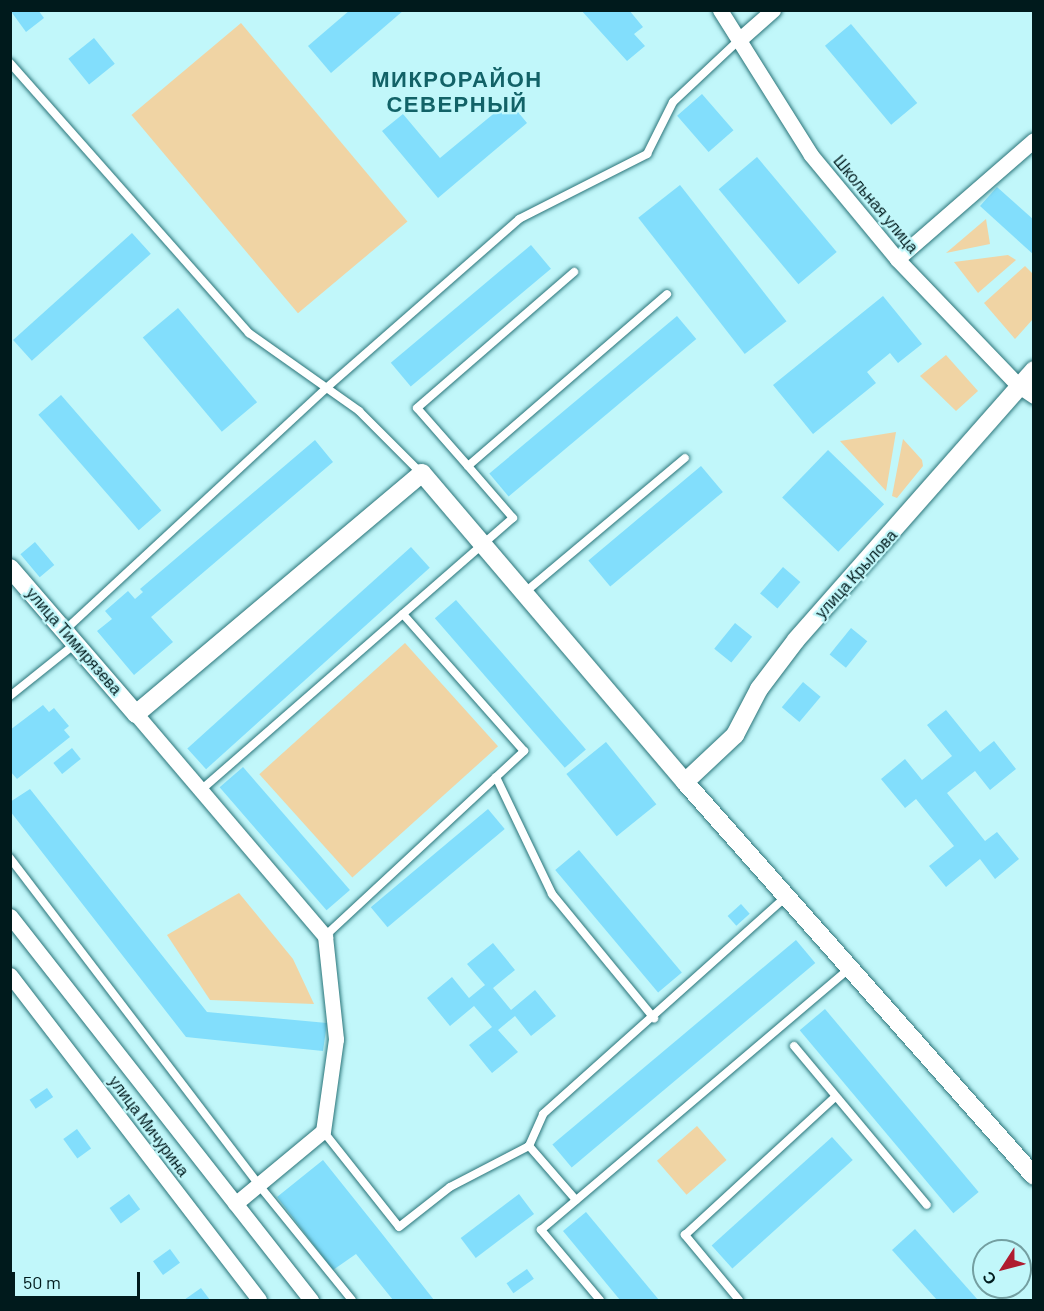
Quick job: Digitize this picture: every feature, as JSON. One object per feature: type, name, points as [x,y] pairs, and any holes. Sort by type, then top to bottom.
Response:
[{"type":"street","name":"Школьная улица","points":[[720,10],[811,155],[897,259],[1026,391]]},
{"type":"street","points":[[740,39],[773,10]]},
{"type":"street","points":[[897,259],[1034,140]]},
{"type":"street","name":"улица Крылова","points":[[685,782],[735,735],[759,689],[796,640],[1026,391],[1034,370]]},
{"type":"street","points":[[235,1204],[323,1131],[336,1039],[325,936],[136,714],[422,473],[685,782],[1034,1176]]},
{"type":"street","name":"улица Тимирязева","points":[[10,568],[136,714]]},
{"type":"street","points":[[10,916],[311,1300]]},
{"type":"street","name":"улица Мичурина","points":[[10,975],[259,1300]]},
{"type":"lane","points":[[10,696],[326,389],[519,219],[647,154],[673,102],[740,39]]},
{"type":"lane","points":[[11,65],[249,333],[359,411],[422,473]]},
{"type":"lane","points":[[201,790],[513,518],[417,408],[574,272]]},
{"type":"lane","points":[[468,466],[667,294]]},
{"type":"lane","points":[[523,594],[685,458]]},
{"type":"lane","points":[[325,936],[525,751],[403,614]]},
{"type":"lane","points":[[495,777],[552,894],[654,1018]]},
{"type":"lane","points":[[10,858],[258,1184],[352,1300]]},
{"type":"lane","points":[[323,1131],[399,1227],[450,1187],[529,1146],[543,1114],[654,1018],[787,896]]},
{"type":"lane","points":[[600,1300],[541,1230],[851,967]]},
{"type":"lane","points":[[794,1046],[834,1098],[927,1205]]},
{"type":"lane","points":[[739,1300],[685,1235],[834,1098]]},
{"type":"lane","points":[[529,1146],[576,1200]]},
{"type":"shaded area","points":[[241,23],[407,221],[298,313],[131,115]]},
{"type":"shaded area","points":[[986,219],[990,244],[946,253]]},
{"type":"shaded area","points":[[1008,255],[1016,260],[978,293],[954,262]]},
{"type":"shaded area","points":[[1025,266],[1033,274],[1033,319],[1015,339],[984,303]]},
{"type":"shaded area","points":[[946,355],[978,391],[956,411],[920,376]]},
{"type":"shaded area","points":[[896,432],[886,491],[840,441]]},
{"type":"shaded area","points":[[903,439],[922,460],[923,466],[897,498],[892,496]]},
{"type":"shaded area","points":[[405,643],[498,746],[352,877],[259,774]]},
{"type":"shaded area","points":[[239,893],[293,959],[314,1004],[210,1000],[167,935]]},
{"type":"shaded area","points":[[697,1126],[727,1160],[687,1195],[657,1161]]},
{"type":"building","points":[[10,10],[38,10],[44,18],[26,32]]},
{"type":"building","points":[[350,10],[404,10],[331,73],[308,46]]},
{"type":"building","points":[[581,10],[629,10],[643,27],[634,34],[645,46],[627,61]]},
{"type":"building","points":[[851,24],[917,103],[891,125],[825,46]]},
{"type":"building","points":[[94,38],[115,64],[89,84],[68,59]]},
{"type":"building","points":[[702,94],[733,130],[709,152],[677,116]]},
{"type":"building","points":[[509,101],[527,123],[438,198],[382,131],[403,114],[440,158]]},
{"type":"building","points":[[757,157],[837,252],[798,284],[719,189]]},
{"type":"building","points":[[680,185],[787,321],[745,354],[638,218]]},
{"type":"building","points":[[997,187],[1034,220],[1034,255],[980,206]]},
{"type":"building","points":[[132,233],[151,254],[32,361],[13,340]]},
{"type":"building","points":[[531,245],[551,269],[411,386],[391,363]]},
{"type":"building","points":[[883,296],[922,344],[898,363],[890,353],[867,372],[876,383],[813,434],[773,385]]},
{"type":"building","points":[[178,308],[257,402],[222,432],[143,338]]},
{"type":"building","points":[[677,316],[696,339],[509,496],[489,473]]},
{"type":"building","points":[[61,395],[161,510],[139,530],[38,415]]},
{"type":"building","points":[[315,440],[333,462],[151,617],[173,642],[134,675],[97,631],[112,619],[105,611],[128,591],[135,599],[143,592],[140,589]]},
{"type":"building","points":[[828,450],[884,504],[838,552],[782,497]]},
{"type":"building","points":[[701,466],[723,492],[610,587],[588,560]]},
{"type":"building","points":[[35,542],[54,565],[40,577],[20,554]]},
{"type":"building","points":[[411,547],[430,568],[206,769],[187,748]]},
{"type":"building","points":[[783,567],[800,582],[777,609],[760,593]]},
{"type":"building","points":[[456,600],[586,749],[565,768],[435,618]]},
{"type":"building","points":[[735,623],[752,637],[731,662],[714,649]]},
{"type":"building","points":[[851,628],[867,641],[846,668],[830,654]]},
{"type":"building","points":[[803,682],[821,697],[799,722],[782,707]]},
{"type":"building","points":[[43,705],[49,712],[54,708],[69,726],[64,730],[70,737],[17,779],[10,771],[10,730]]},
{"type":"building","points":[[946,710],[980,752],[994,741],[1016,769],[990,790],[975,771],[947,793],[985,841],[997,832],[1019,859],[995,879],[980,859],[946,887],[929,866],[954,846],[916,799],[905,808],[881,779],[905,759],[922,780],[952,756],[927,725]]},
{"type":"building","points":[[606,742],[656,804],[617,836],[566,774]]},
{"type":"building","points":[[72,748],[81,759],[62,774],[53,763]]},
{"type":"building","points":[[243,767],[350,890],[327,910],[220,787]]},
{"type":"building","points":[[30,789],[207,1012],[327,1023],[323,1051],[186,1037],[10,811],[10,802]]},
{"type":"building","points":[[488,809],[505,829],[388,927],[371,907]]},
{"type":"building","points":[[579,850],[682,973],[658,992],[555,870]]},
{"type":"building","points":[[741,904],[750,914],[736,926],[728,916]]},
{"type":"building","points":[[796,940],[815,963],[572,1167],[552,1144]]},
{"type":"building","points":[[493,943],[515,970],[493,988],[511,1010],[535,990],[556,1016],[531,1036],[515,1016],[498,1030],[518,1052],[492,1073],[469,1045],[492,1027],[474,1006],[450,1026],[427,998],[452,977],[469,998],[485,985],[467,964]]},
{"type":"building","points":[[825,1009],[979,1192],[953,1213],[800,1030]]},
{"type":"building","points":[[47,1088],[53,1097],[36,1109],[30,1100]]},
{"type":"building","points":[[77,1129],[91,1148],[77,1158],[63,1139]]},
{"type":"building","points":[[832,1137],[853,1160],[732,1268],[712,1245]]},
{"type":"building","points":[[323,1160],[434,1300],[393,1300],[356,1254],[333,1270],[277,1197]]},
{"type":"building","points":[[129,1194],[140,1209],[121,1223],[110,1208]]},
{"type":"building","points":[[519,1194],[534,1214],[476,1258],[461,1238]]},
{"type":"building","points":[[586,1212],[659,1300],[620,1300],[563,1231]]},
{"type":"building","points":[[915,1229],[972,1293],[972,1299],[978,1300],[937,1300],[892,1250]]},
{"type":"building","points":[[170,1249],[180,1263],[163,1275],[153,1261]]},
{"type":"building","points":[[527,1269],[534,1279],[513,1293],[507,1283]]},
{"type":"building","points":[[201,1288],[210,1300],[184,1300]]},
{"type":"district","name":"МИКРОРАЙОН СЕВЕРНЫЙ","points":[[457,90]]}]
